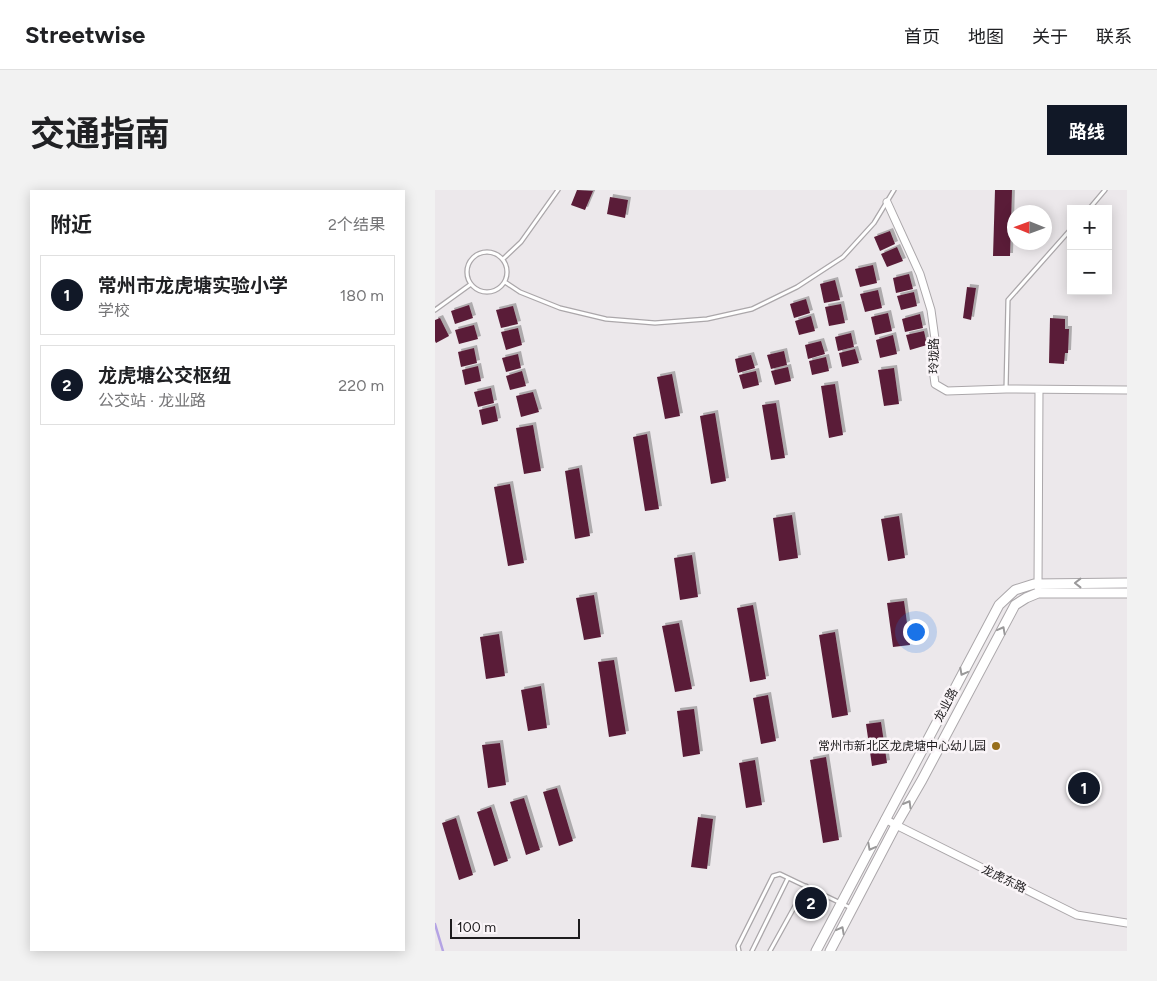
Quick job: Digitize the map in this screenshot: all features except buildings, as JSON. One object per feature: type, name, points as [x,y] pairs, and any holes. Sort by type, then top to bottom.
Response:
[{"type":"street","name":"玲珑路","points":[[887,202],[920,274],[931,310],[935,339],[933,369],[935,384],[947,391],[1007,389],[1127,390]]},
{"type":"street","points":[[1038,588],[1039,390]]},
{"type":"street","name":"龙业路","points":[[830,951],[1015,605],[1038,588],[1127,583]]},
{"type":"street","name":"龙业路","points":[[816,951],[999,605],[1015,590],[1034,584],[1038,588],[1127,593]]},
{"type":"street","name":"龙虎东路","points":[[885,819],[1077,915],[1127,924]]},
{"type":"lane","points":[[503,260],[521,242],[558,190]]},
{"type":"lane","points":[[505,282],[520,292],[560,308],[606,320],[655,323],[707,319],[752,309],[797,287],[843,257],[874,223],[894,190]]},
{"type":"lane","points":[[1092,205],[1105,190]]},
{"type":"lane","points":[[1007,389],[1008,300],[1067,234]]},
{"type":"lane","points":[[485,252],[494,253],[505,262],[507,276],[505,282],[499,288],[492,291],[484,292],[477,289],[471,284],[467,276],[467,268],[471,260],[477,254],[485,252]]},
{"type":"lane","points":[[435,310],[471,284]]},
{"type":"lane","points":[[739,951],[738,946],[773,876],[780,874],[852,908]]},
{"type":"lane","points":[[752,951],[788,878]]},
{"type":"lane","points":[[770,951],[805,886]]},
{"type":"waterway","points":[[435,924],[443,951]]},
{"type":"place","name":"常州市新北区龙虎塘中心幼儿园","points":[[996,746]]},
{"type":"place","name":"常州市龙虎塘实验小学","points":[[1084,788]]},
{"type":"place","name":"龙虎塘公交枢纽","points":[[811,903]]}]
